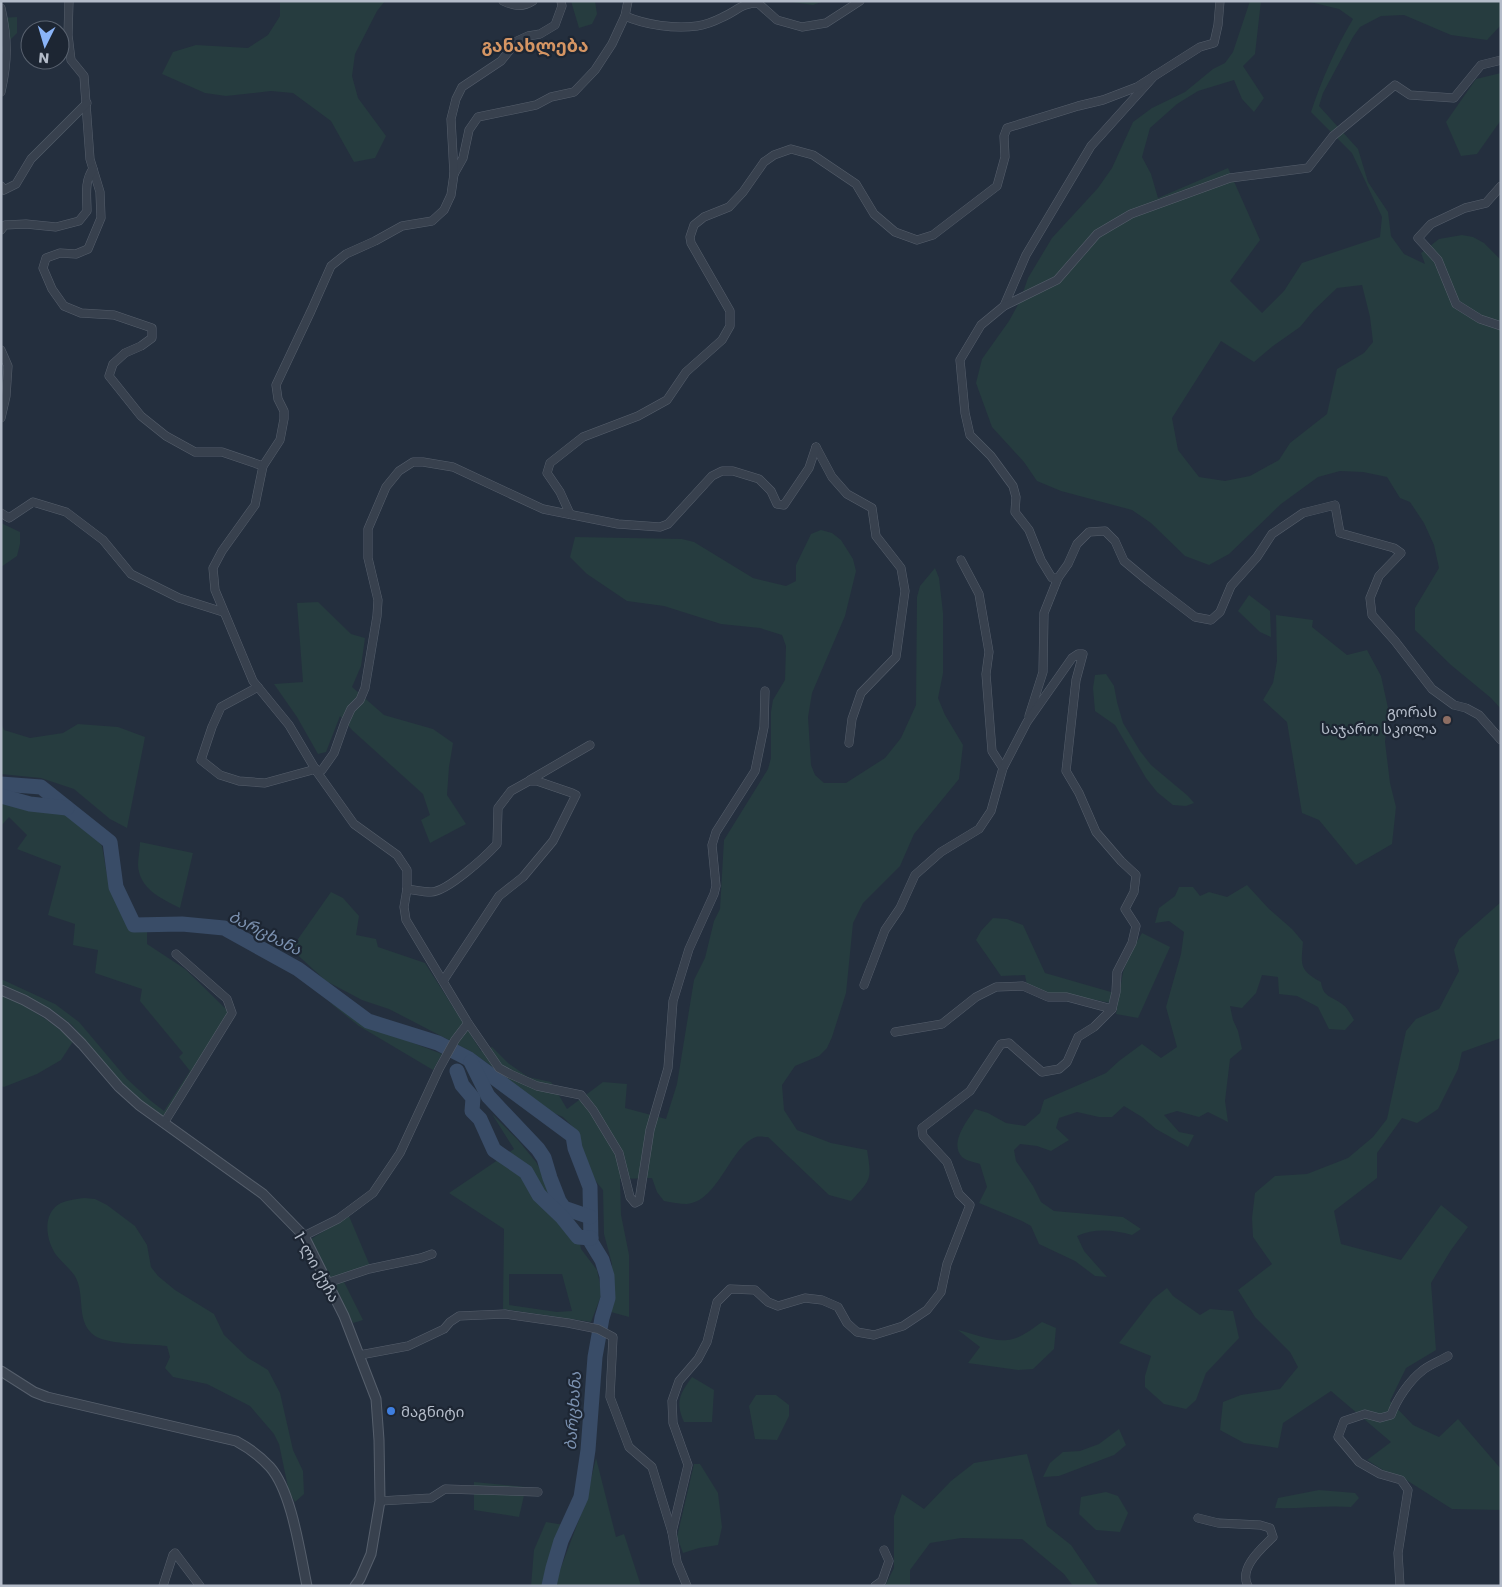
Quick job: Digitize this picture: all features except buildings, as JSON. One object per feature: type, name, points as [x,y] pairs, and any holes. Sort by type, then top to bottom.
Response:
[{"type":"street","points":[[69,1],[68,35],[71,60],[84,76],[90,159],[100,192],[101,218],[88,249],[76,254],[60,253],[46,258],[43,268],[52,289],[64,306],[81,313],[114,315],[152,328],[152,338],[141,346],[125,353],[113,364],[109,376],[141,416],[166,436],[195,452],[222,452],[263,466]]},
{"type":"street","points":[[503,1],[511,5],[523,6],[533,1]]},
{"type":"street","points":[[561,1],[562,6],[555,25],[540,34],[528,36],[517,41],[501,61],[462,87],[456,99],[451,118],[454,174],[451,195],[444,210],[438,217],[432,221],[402,226],[346,254],[331,266],[276,385],[278,399],[284,411],[284,419],[280,440],[263,466],[255,505],[222,551],[213,568],[215,590],[253,682],[289,725],[316,770],[354,824],[397,855],[407,870],[407,889],[404,907],[406,920],[468,1023],[499,1068],[537,1086],[580,1095],[593,1110],[619,1153],[630,1197],[635,1203],[639,1201],[650,1130],[668,1068],[674,1001],[689,949],[716,886],[712,845],[716,832],[755,771],[764,727],[765,691]]},
{"type":"street","points":[[454,174],[463,158],[469,130],[478,117],[536,105],[551,97],[574,92],[595,70],[612,44],[625,16],[628,1]]},
{"type":"street","points":[[625,16],[639,22],[675,26],[698,26],[724,17],[748,3],[758,3],[777,20],[802,27],[826,23],[860,1]]},
{"type":"street","points":[[570,514],[560,492],[547,473],[550,463],[583,437],[638,416],[668,400],[686,372],[722,340],[730,326],[730,311],[691,243],[690,236],[694,225],[704,217],[729,207],[743,192],[764,162],[774,155],[791,149],[813,155],[856,184],[874,214],[895,232],[917,240],[933,235],[997,186],[1005,157],[1004,136],[1007,128],[1103,100],[1137,87],[1200,47],[1214,43],[1220,1]]},
{"type":"street","points":[[1,8],[6,31],[7,56],[1,92]]},
{"type":"street","points":[[1058,578],[1052,578],[1041,560],[1029,530],[1015,512],[1016,497],[1013,486],[990,456],[970,435],[965,413],[960,360],[981,325],[1004,306],[1057,280],[1097,234],[1131,214],[1230,178],[1308,168],[1333,136],[1396,85],[1410,95],[1454,98],[1481,65],[1501,60]]},
{"type":"street","points":[[1004,306],[1026,255],[1091,146],[1155,75]]},
{"type":"street","points":[[1,186],[4,190],[16,184],[31,159],[87,103]]},
{"type":"street","points":[[1,230],[5,225],[26,224],[56,227],[80,221],[87,211],[86,186],[93,169]]},
{"type":"street","points":[[1501,186],[1486,203],[1465,208],[1431,224],[1418,238],[1438,260],[1456,304],[1480,319],[1501,326]]},
{"type":"street","points":[[1,350],[8,366],[6,396],[1,418]]},
{"type":"street","points":[[258,687],[221,707],[201,760],[220,776],[239,781],[265,783],[322,770],[334,753],[351,708],[360,700],[365,688],[378,600],[368,558],[368,529],[386,487],[399,470],[413,462],[453,467],[543,509],[618,524],[660,527],[668,524],[712,476],[722,471],[733,471],[759,479],[771,491],[777,504],[784,505],[809,468],[816,447],[832,477],[847,494],[872,508],[876,536],[901,568],[905,591],[896,657],[861,693],[852,719],[849,743]]},
{"type":"street","points":[[1,513],[9,518],[33,502],[66,512],[103,540],[131,574],[179,598],[223,612]]},
{"type":"street","points":[[1027,722],[1044,672],[1044,612],[1058,578],[1068,564],[1077,544],[1089,532],[1105,531],[1115,541],[1124,561],[1195,617],[1211,620],[1220,612],[1231,586],[1258,558],[1272,534],[1303,513],[1335,505],[1340,533],[1394,548],[1401,553],[1379,576],[1370,598],[1372,616],[1395,641],[1432,688],[1454,705],[1466,708],[1479,715],[1501,740]]},
{"type":"street","points":[[961,560],[979,594],[989,652],[986,674],[992,751],[1003,768]]},
{"type":"street","points":[[672,1532],[688,1465],[673,1423],[672,1401],[679,1381],[698,1359],[707,1342],[717,1302],[730,1289],[755,1290],[768,1302],[778,1306],[805,1298],[822,1300],[838,1307],[847,1323],[857,1332],[874,1335],[903,1326],[927,1310],[941,1292],[948,1264],[970,1204],[959,1194],[947,1162],[923,1136],[922,1128],[970,1092],[1001,1044],[1009,1043],[1042,1072],[1058,1069],[1067,1062],[1078,1036],[1094,1026],[1112,1009],[1116,992],[1117,972],[1132,943],[1136,926],[1125,909],[1134,892],[1136,875],[1096,832],[1079,793],[1066,771],[1076,680],[1083,654],[1078,654],[1072,658],[1027,722],[1003,768],[991,811],[979,829],[941,852],[915,875],[900,908],[885,930],[864,986]]},
{"type":"street","points":[[407,889],[432,892],[448,885],[487,855],[497,844],[498,808],[512,791],[590,745]]},
{"type":"street","points":[[442,981],[499,896],[523,877],[553,841],[576,795],[537,781],[529,782]]},
{"type":"street","points":[[164,1123],[232,1013],[227,1000],[176,954]]},
{"type":"street","points":[[895,1032],[942,1024],[976,997],[996,987],[1023,986],[1048,997],[1067,997],[1112,1009]]},
{"type":"street","name":"1-ლი ქუჩა","points":[[1,990],[39,1008],[64,1026],[119,1087],[139,1105],[263,1194],[304,1236],[344,1316],[376,1399],[380,1502],[371,1554],[355,1586]]},
{"type":"street","points":[[304,1236],[338,1219],[373,1193],[400,1153],[443,1060],[468,1023]]},
{"type":"street","points":[[328,1283],[369,1269],[432,1254]]},
{"type":"street","points":[[360,1355],[408,1346],[444,1330],[450,1322],[459,1316],[505,1314],[568,1322],[598,1329],[613,1337],[610,1397],[629,1447],[652,1467],[672,1532],[677,1562],[687,1586]]},
{"type":"street","points":[[1400,1586],[1398,1553],[1408,1490],[1401,1480],[1380,1474],[1359,1462],[1338,1437],[1344,1421],[1365,1414],[1380,1418],[1391,1415],[1408,1385],[1424,1370],[1448,1356]]},
{"type":"street","points":[[1,1371],[34,1392],[48,1397],[236,1441],[252,1450],[271,1468],[283,1488],[293,1522],[307,1586]]},
{"type":"street","points":[[380,1502],[431,1498],[445,1489],[538,1492]]},
{"type":"street","points":[[1198,1518],[1218,1523],[1260,1525],[1270,1528],[1273,1537],[1248,1565],[1245,1582],[1248,1586]]},
{"type":"street","points":[[875,1586],[882,1581],[889,1561],[884,1550]]},
{"type":"street","points":[[163,1586],[175,1553],[200,1586]]},
{"type":"green space","points":[[280,1],[385,1],[377,11],[355,54],[352,76],[358,98],[386,136],[375,158],[354,162],[331,121],[293,93],[271,91],[226,96],[205,93],[162,74],[173,52],[196,45],[248,48],[268,35],[280,16]]},
{"type":"green space","points":[[571,1],[595,1],[597,14],[592,24],[579,28]]},
{"type":"green space","points":[[785,1],[824,1],[813,5]]},
{"type":"green space","points":[[1250,1],[1261,1],[1255,54],[1243,66],[1264,98],[1254,112],[1242,99],[1234,80],[1198,91],[1177,104],[1150,128],[1142,157],[1151,174],[1158,198],[1228,168],[1260,240],[1230,281],[1262,313],[1284,291],[1302,263],[1380,237],[1382,217],[1352,153],[1311,112],[1329,64],[1353,19],[1339,9],[1306,1],[1499,1],[1501,6],[1501,25],[1487,40],[1451,35],[1404,15],[1381,16],[1360,27],[1323,93],[1319,106],[1358,149],[1368,182],[1388,212],[1391,236],[1404,254],[1425,264],[1421,253],[1439,239],[1462,235],[1473,237],[1484,243],[1501,260],[1501,709],[1415,630],[1415,608],[1439,568],[1434,545],[1424,523],[1410,502],[1400,498],[1387,477],[1363,472],[1340,471],[1318,477],[1281,504],[1229,554],[1209,565],[1185,556],[1151,523],[1132,510],[1061,491],[1037,481],[1024,462],[992,427],[976,383],[982,359],[1009,321],[1020,301],[1028,278],[1052,238],[1098,188],[1112,168],[1133,122],[1152,108],[1185,92],[1213,69],[1225,63],[1233,52]],"holes":[[[1362,285],[1370,317],[1373,342],[1364,353],[1337,369],[1327,414],[1290,443],[1279,460],[1250,476],[1225,481],[1199,477],[1178,450],[1172,418],[1221,341],[1254,362],[1300,327],[1314,310],[1337,288]]]},
{"type":"green space","points":[[17,17],[17,33],[1,49],[1,18]]},
{"type":"green space","points":[[1501,73],[1501,120],[1477,154],[1461,156],[1446,122],[1476,79]]},
{"type":"green space","points":[[1,523],[20,532],[20,544],[17,556],[1,567]]},
{"type":"green space","points":[[821,530],[832,533],[841,540],[853,559],[856,571],[845,616],[812,693],[808,717],[811,765],[815,775],[824,783],[846,783],[885,758],[901,738],[916,705],[917,597],[920,586],[935,568],[939,578],[943,613],[943,673],[938,698],[945,715],[963,745],[959,779],[914,834],[900,866],[863,903],[853,923],[846,993],[827,1048],[819,1056],[795,1066],[782,1085],[784,1110],[797,1130],[831,1143],[867,1150],[869,1174],[863,1188],[851,1201],[829,1195],[768,1137],[756,1137],[747,1142],[708,1194],[698,1201],[687,1204],[664,1201],[657,1192],[652,1178],[620,1179],[621,1215],[629,1255],[629,1317],[611,1312],[612,1264],[604,1234],[603,1190],[588,1172],[585,1156],[576,1130],[563,1117],[540,1107],[514,1088],[490,1065],[470,1051],[389,1009],[362,1000],[326,981],[291,949],[331,892],[343,898],[359,916],[356,935],[376,939],[378,947],[425,963],[481,1051],[492,1047],[508,1063],[528,1077],[551,1082],[567,1109],[603,1082],[627,1084],[625,1108],[666,1119],[677,1084],[694,980],[705,958],[714,921],[720,909],[724,840],[768,769],[771,758],[771,712],[773,700],[785,680],[786,646],[782,635],[760,628],[721,624],[664,606],[627,601],[587,574],[570,557],[575,537],[682,539],[694,542],[753,578],[786,586],[796,581],[796,565],[811,534]]},
{"type":"green space","points":[[1249,595],[1270,611],[1271,637],[1260,632],[1238,611]]},
{"type":"green space","points":[[318,602],[351,634],[365,638],[361,666],[352,687],[384,715],[433,729],[453,743],[447,795],[466,824],[430,843],[421,820],[430,815],[423,794],[352,730],[340,716],[326,752],[318,754],[297,717],[274,684],[303,682],[297,603]]},
{"type":"green space","points":[[1276,615],[1313,620],[1312,627],[1347,655],[1367,650],[1381,676],[1388,708],[1385,742],[1390,783],[1396,807],[1392,844],[1356,865],[1319,820],[1302,813],[1287,722],[1263,700],[1273,683],[1277,661]]},
{"type":"green space","points":[[1106,674],[1114,686],[1123,723],[1140,751],[1151,765],[1194,803],[1186,806],[1173,805],[1157,792],[1146,778],[1115,725],[1095,711],[1093,688],[1095,675]]},
{"type":"green space","points":[[1,723],[4,730],[30,738],[63,733],[78,724],[118,727],[145,737],[127,828],[110,819],[74,789],[41,778],[1,774]]},
{"type":"green space","points":[[1,801],[31,809],[66,812],[90,830],[102,846],[107,875],[126,923],[133,930],[147,931],[147,944],[185,969],[229,1012],[163,1118],[120,1083],[72,1025],[52,1010],[1,986],[1,979],[55,1004],[79,1022],[127,1079],[164,1111],[190,1071],[179,1057],[183,1053],[140,1001],[142,989],[95,973],[98,950],[73,945],[75,924],[48,915],[61,866],[17,849],[27,835],[9,817],[1,826]]},
{"type":"green space","points":[[140,842],[193,853],[180,908],[153,892],[142,881],[138,865]]},
{"type":"green space","points":[[1247,885],[1303,942],[1302,962],[1305,970],[1321,982],[1328,996],[1344,1005],[1354,1020],[1345,1030],[1329,1029],[1318,1007],[1297,996],[1279,994],[1278,977],[1262,975],[1256,993],[1242,1008],[1230,1006],[1242,1049],[1230,1059],[1225,1101],[1228,1122],[1208,1112],[1199,1117],[1177,1111],[1164,1115],[1179,1132],[1194,1135],[1188,1147],[1156,1129],[1142,1117],[1124,1106],[1112,1117],[1099,1117],[1077,1112],[1059,1118],[1056,1128],[1069,1140],[1051,1151],[1037,1146],[1020,1144],[1014,1150],[1016,1161],[1041,1202],[1054,1211],[1123,1217],[1141,1229],[1132,1235],[1104,1231],[1084,1233],[1077,1236],[1084,1251],[1107,1277],[1095,1276],[1075,1261],[1039,1244],[1031,1226],[979,1203],[987,1187],[980,1164],[962,1157],[958,1151],[958,1139],[975,1109],[988,1113],[1006,1123],[1025,1126],[1040,1113],[1044,1100],[1106,1073],[1142,1044],[1161,1058],[1177,1047],[1166,1007],[1181,954],[1184,932],[1169,921],[1155,923],[1159,908],[1175,896],[1179,887],[1193,887],[1200,896],[1209,892],[1227,897]]},
{"type":"green space","points":[[1501,902],[1501,1038],[1462,1052],[1458,1069],[1438,1109],[1417,1123],[1402,1118],[1377,1153],[1377,1178],[1334,1211],[1341,1244],[1401,1260],[1441,1205],[1468,1227],[1451,1250],[1431,1283],[1436,1350],[1406,1368],[1390,1401],[1413,1425],[1439,1437],[1458,1419],[1501,1469],[1501,1510],[1452,1509],[1400,1476],[1386,1472],[1367,1460],[1391,1442],[1331,1391],[1283,1423],[1278,1448],[1244,1443],[1220,1430],[1223,1402],[1241,1395],[1280,1389],[1298,1367],[1290,1352],[1255,1317],[1238,1290],[1272,1264],[1253,1237],[1252,1218],[1255,1193],[1275,1176],[1307,1174],[1348,1158],[1373,1137],[1387,1119],[1406,1031],[1416,1019],[1439,1009],[1459,971],[1454,950],[1459,939]]},
{"type":"green space","points":[[993,918],[1007,919],[1023,925],[1045,973],[1111,992],[1111,1003],[1065,994],[1049,994],[1027,985],[1025,975],[1001,976],[976,940],[981,931]]},
{"type":"green space","points":[[1142,933],[1170,947],[1138,1018],[1116,1014],[1123,972],[1131,952]]},
{"type":"green space","points":[[1,991],[47,1020],[74,1040],[61,1060],[37,1074],[4,1087],[1,1086]]},
{"type":"green space","points":[[329,1002],[369,1026],[442,1054],[433,1070],[359,1026]]},
{"type":"green space","points":[[492,1114],[518,1140],[536,1162],[546,1180],[554,1203],[577,1228],[581,1249],[597,1270],[602,1293],[591,1322],[503,1309],[504,1229],[449,1193],[514,1149]],"holes":[[[509,1274],[562,1274],[572,1311],[557,1312],[509,1305]]]},
{"type":"green space","points":[[84,1198],[95,1199],[107,1205],[135,1226],[147,1245],[151,1267],[158,1276],[175,1290],[214,1314],[224,1335],[248,1358],[268,1370],[280,1393],[293,1450],[303,1471],[304,1494],[295,1502],[289,1492],[279,1444],[274,1434],[250,1406],[207,1384],[173,1377],[165,1368],[170,1357],[167,1346],[110,1341],[101,1339],[89,1331],[83,1319],[77,1279],[53,1250],[47,1228],[50,1214],[61,1203]]},
{"type":"green space","points":[[349,1216],[370,1266],[341,1276],[363,1320],[353,1323],[311,1239]]},
{"type":"green space","points":[[1167,1288],[1173,1296],[1200,1315],[1210,1309],[1233,1311],[1239,1338],[1206,1373],[1196,1400],[1186,1409],[1164,1404],[1145,1387],[1145,1376],[1151,1356],[1119,1343],[1153,1299]]},
{"type":"green space","points":[[1042,1322],[1056,1328],[1054,1349],[1033,1369],[1018,1370],[968,1363],[980,1347],[958,1330],[989,1339],[1007,1340],[1021,1336]]},
{"type":"green space","points":[[692,1377],[714,1390],[712,1422],[684,1422],[679,1403],[684,1388]]},
{"type":"green space","points":[[756,1395],[776,1395],[789,1405],[789,1416],[777,1440],[755,1439],[749,1406]]},
{"type":"green space","points":[[1119,1429],[1126,1445],[1114,1455],[1059,1476],[1043,1477],[1050,1463],[1063,1452],[1080,1451],[1099,1444]]},
{"type":"green space","points":[[1027,1454],[1047,1526],[1071,1545],[1099,1586],[1073,1586],[1064,1574],[1022,1539],[961,1538],[930,1543],[910,1570],[910,1586],[885,1586],[894,1568],[894,1516],[902,1494],[924,1509],[951,1481],[974,1463]]},
{"type":"green space","points":[[596,1458],[616,1537],[624,1534],[641,1586],[557,1586],[557,1578],[586,1501]]},
{"type":"green space","points":[[694,1464],[700,1464],[718,1493],[722,1527],[718,1545],[683,1553],[677,1537]]},
{"type":"green space","points":[[474,1482],[526,1487],[519,1517],[474,1510]]},
{"type":"green space","points":[[1319,1490],[1355,1493],[1359,1498],[1351,1507],[1275,1508],[1278,1498]]},
{"type":"green space","points":[[1106,1492],[1118,1496],[1128,1513],[1120,1532],[1096,1530],[1079,1514],[1081,1497]]},
{"type":"green space","points":[[546,1522],[564,1525],[544,1586],[531,1586],[534,1550]]},
{"type":"waterway","name":"ბარცხანა","points":[[1,784],[41,787],[110,842],[116,887],[134,925],[182,924],[224,928],[298,969],[368,1021],[438,1043],[469,1059],[573,1136],[575,1148],[590,1187],[591,1242],[602,1260],[607,1276],[608,1298],[602,1318],[595,1357],[588,1450],[581,1497],[561,1541],[549,1586]]},
{"type":"waterway","name":"ბარცხანა","points":[[1,796],[30,804],[67,808]]},
{"type":"waterway","name":"ბარცხანა","points":[[471,1062],[488,1096],[538,1149],[544,1158],[559,1201],[564,1208],[590,1217]]},
{"type":"waterway","name":"ბარცხანა","points":[[457,1071],[462,1085],[473,1098],[472,1111],[480,1119],[494,1150],[526,1172],[539,1195],[562,1217],[578,1237],[591,1238]]},
{"type":"place","name":"გორას საჯარო სკოლა","points":[[1447,720]]},
{"type":"place","name":"მაგნიტი","points":[[391,1411]]},
{"type":"district","name":"განახლება","points":[[535,45]]}]
